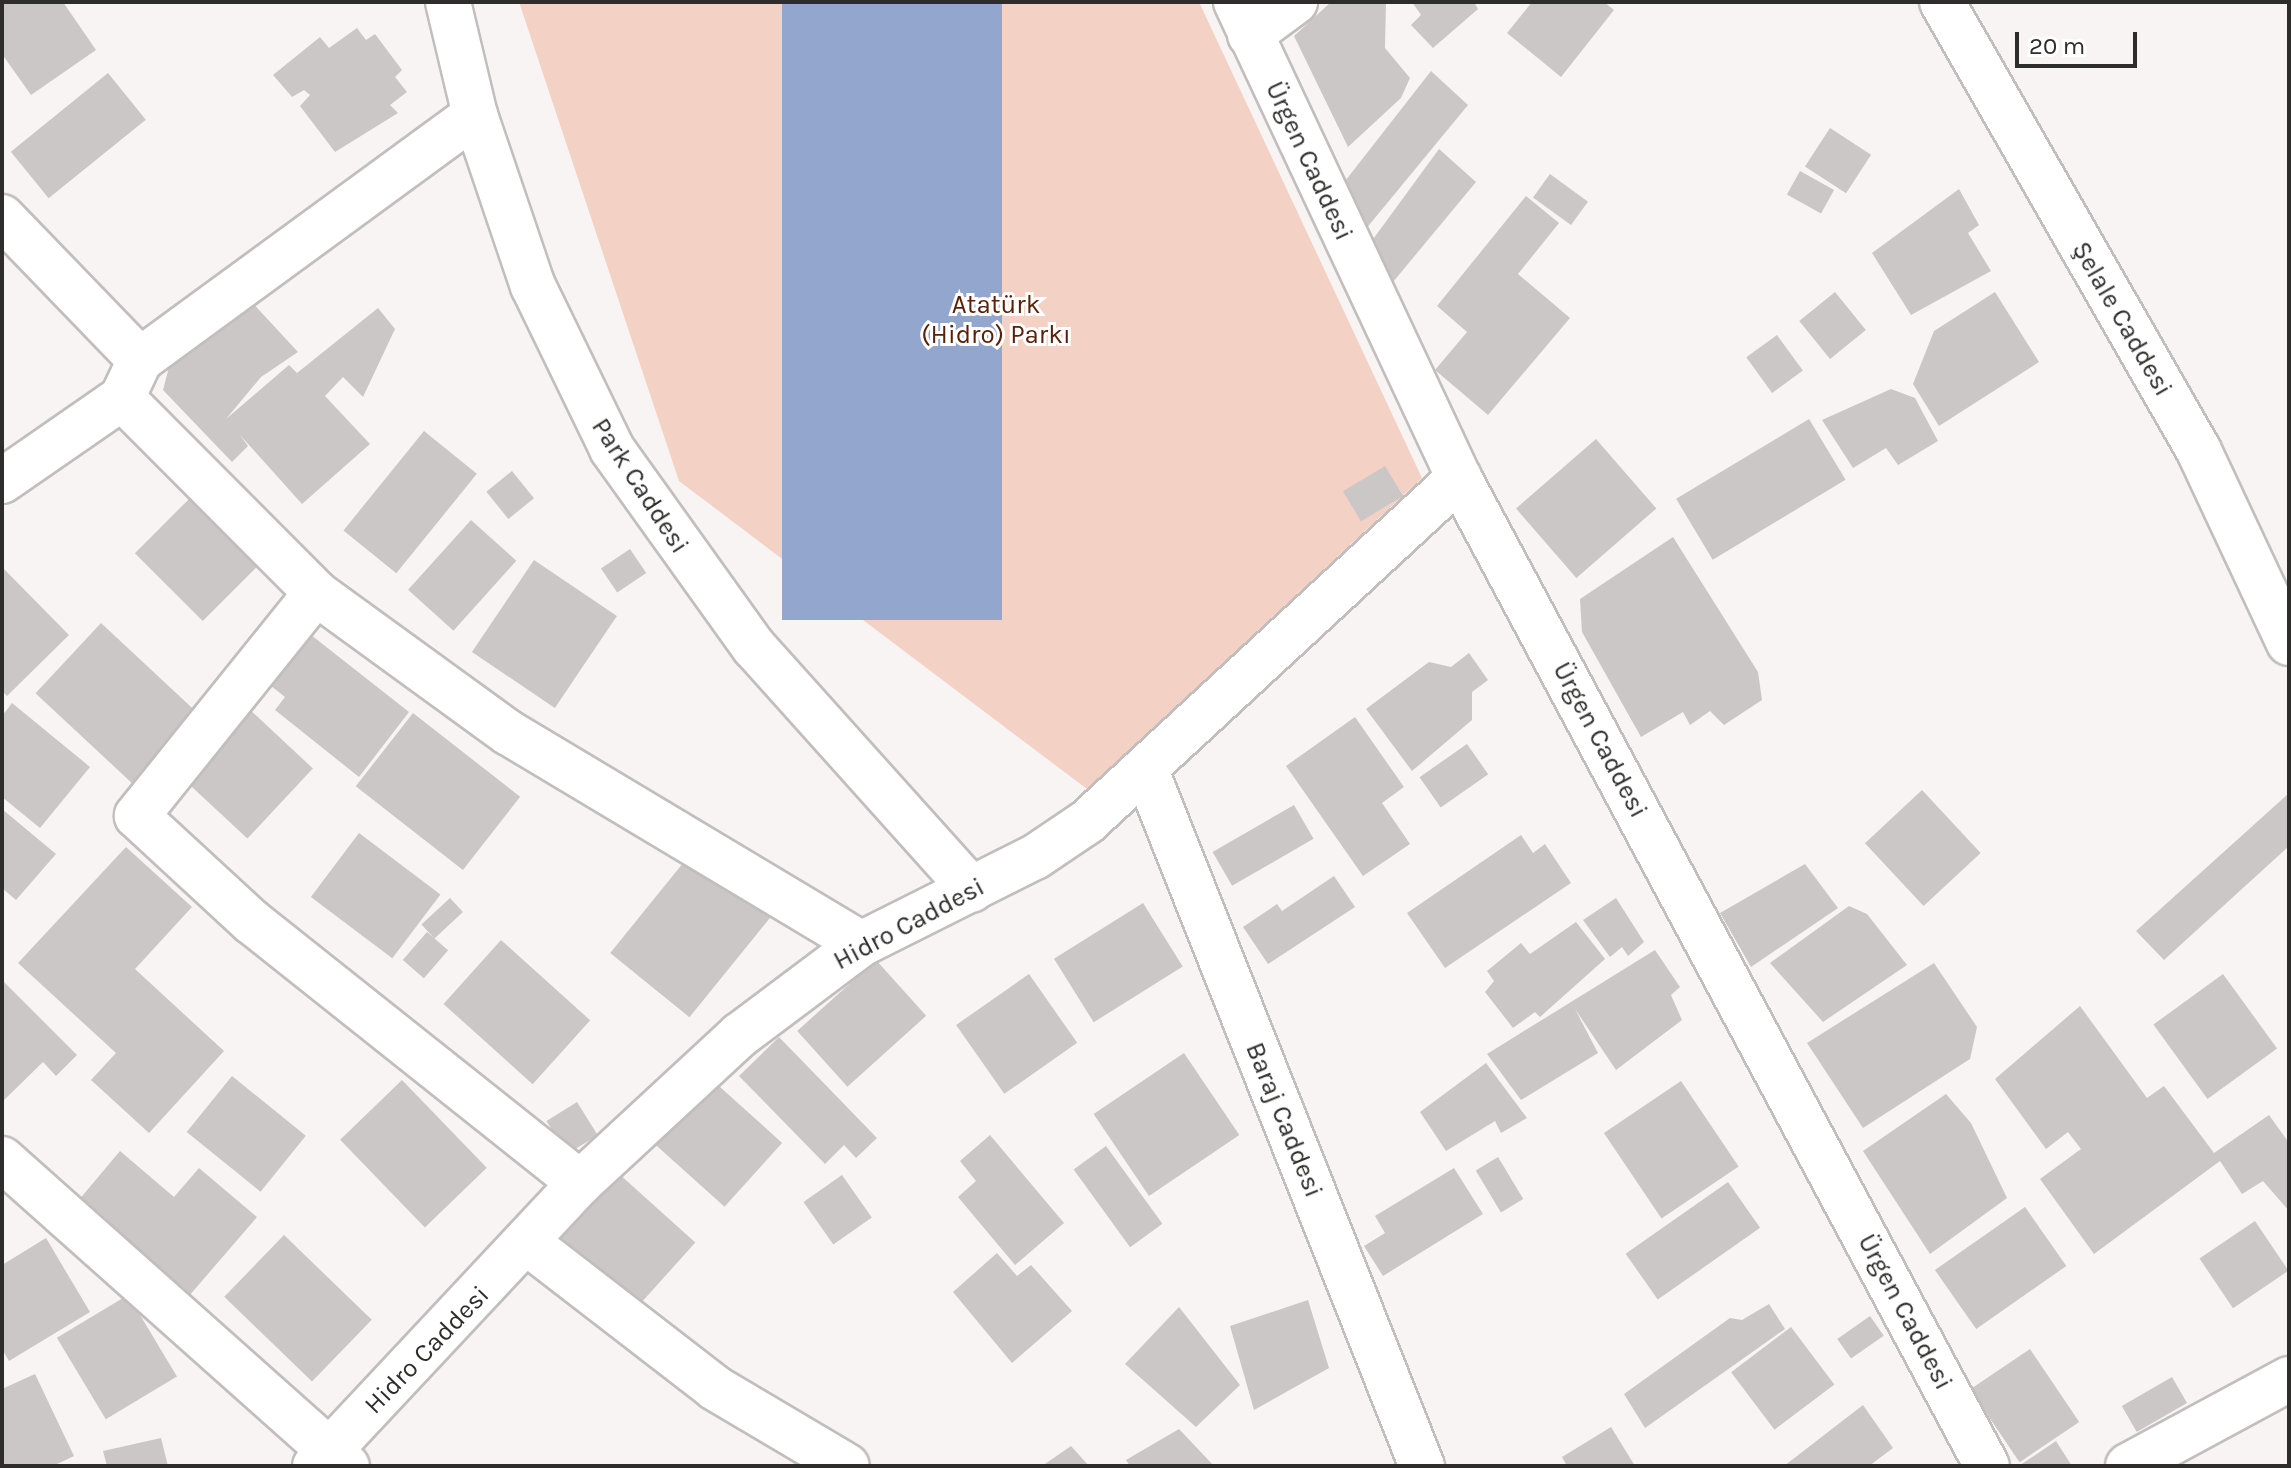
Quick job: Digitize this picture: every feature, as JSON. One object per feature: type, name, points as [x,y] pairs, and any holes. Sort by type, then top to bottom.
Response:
[{"type":"street","name":"Park Caddesi","points":[[448,2],[475,115],[533,286],[612,449],[754,647],[972,890]]},
{"type":"street","points":[[1243,18],[1295,2]]},
{"type":"street","name":"Şelale Caddesi","points":[[1942,2],[2199,451],[2289,643]]},
{"type":"street","name":"Ürgen Caddesi","points":[[1243,18],[1459,478],[1987,1466]]},
{"type":"street","points":[[2,481],[475,115]]},
{"type":"street","points":[[2,217],[131,379],[316,593],[509,733],[861,944]]},
{"type":"street","name":"Hidro Caddesi","points":[[331,1461],[529,1244],[580,1183],[796,987],[861,944],[1035,857],[1147,773],[1459,478]]},
{"type":"street","points":[[316,593],[137,816],[252,922],[580,1183]]},
{"type":"street","name":"Baraj Caddesi","points":[[1147,773],[1422,1466]]},
{"type":"street","points":[[2,1159],[331,1461]]},
{"type":"street","points":[[529,1244],[715,1388],[847,1466]]},
{"type":"street","points":[[2128,1466],[2289,1379]]},
{"type":"green space","name":"Atatürk (Hidro) Parkı","points":[[519,2],[1199,2],[1422,478],[1087,789],[679,481]]},
{"type":"water","points":[[782,2],[1002,2],[1002,620],[782,620]]},
{"type":"building","points":[[2,2],[63,2],[96,50],[31,95],[2,54]]},
{"type":"building","points":[[1331,2],[1386,2],[1385,48],[1410,78],[1401,98],[1348,147],[1294,36]]},
{"type":"building","points":[[1412,2],[1474,2],[1478,9],[1433,48],[1411,25],[1421,15]]},
{"type":"building","points":[[1532,2],[1604,2],[1614,10],[1561,77],[1507,33]]},
{"type":"building","points":[[357,28],[366,40],[375,34],[402,70],[395,77],[407,92],[390,105],[398,113],[335,152],[300,106],[310,95],[304,90],[292,97],[273,75],[320,37],[329,48]]},
{"type":"building","points":[[1431,71],[1468,105],[1365,230],[1342,185]]},
{"type":"building","points":[[108,73],[146,120],[49,198],[11,152]]},
{"type":"building","points":[[1830,128],[1871,155],[1846,193],[1805,167]]},
{"type":"building","points":[[1439,149],[1476,182],[1393,282],[1371,242]]},
{"type":"building","points":[[1800,171],[1834,190],[1821,214],[1787,195]]},
{"type":"building","points":[[1550,174],[1588,202],[1571,225],[1533,197]]},
{"type":"building","points":[[1959,189],[1979,225],[1968,233],[1991,271],[1911,315],[1872,253]]},
{"type":"building","points":[[1526,196],[1559,223],[1518,274],[1570,318],[1488,415],[1435,370],[1467,332],[1437,306]]},
{"type":"building","points":[[1835,292],[1866,330],[1830,359],[1799,321]]},
{"type":"building","points":[[1995,292],[2039,362],[1939,426],[1913,384],[1934,331]]},
{"type":"building","points":[[249,299],[298,352],[261,377],[226,419],[289,365],[297,373],[378,308],[395,329],[363,397],[343,377],[325,396],[370,444],[302,504],[240,435],[248,446],[232,462],[163,390],[172,356]]},
{"type":"building","points":[[1777,335],[1803,371],[1772,393],[1746,357]]},
{"type":"building","points":[[1891,389],[1915,398],[1938,441],[1898,465],[1886,448],[1853,468],[1822,420]]},
{"type":"building","points":[[1809,419],[1846,480],[1713,560],[1676,499]]},
{"type":"building","points":[[424,431],[477,474],[396,573],[343,530]]},
{"type":"building","points":[[1596,439],[1656,508],[1576,578],[1516,509]]},
{"type":"building","points":[[1385,466],[1403,496],[1361,521],[1343,491]]},
{"type":"building","points":[[512,471],[534,498],[508,519],[486,492]]},
{"type":"building","points":[[190,498],[258,566],[203,621],[135,553]]},
{"type":"building","points":[[471,520],[516,561],[453,631],[408,590]]},
{"type":"building","points":[[1673,537],[1758,672],[1762,700],[1724,725],[1710,711],[1690,725],[1683,712],[1641,737],[1582,632],[1580,599]]},
{"type":"building","points":[[630,549],[646,573],[617,593],[601,569]]},
{"type":"building","points":[[534,560],[617,616],[555,708],[472,652]]},
{"type":"building","points":[[2,567],[69,635],[7,696],[2,691]]},
{"type":"building","points":[[101,623],[198,713],[132,783],[36,693]]},
{"type":"building","points":[[306,631],[409,712],[359,777],[275,710],[285,697],[266,682]]},
{"type":"building","points":[[1469,653],[1488,680],[1472,692],[1472,720],[1412,771],[1366,709],[1429,662],[1451,667]]},
{"type":"building","points":[[12,703],[90,767],[40,828],[2,797],[2,716]]},
{"type":"building","points":[[247,707],[313,768],[247,839],[182,777]]},
{"type":"building","points":[[413,713],[520,797],[463,870],[356,786]]},
{"type":"building","points":[[1355,717],[1404,787],[1382,803],[1410,844],[1363,876],[1286,766]]},
{"type":"building","points":[[1467,744],[1488,774],[1441,808],[1419,777]]},
{"type":"building","points":[[1922,790],[1981,853],[1924,906],[1865,843]]},
{"type":"building","points":[[2289,793],[2289,846],[2164,960],[2136,931]]},
{"type":"building","points":[[1294,805],[1314,839],[1232,886],[1213,852]]},
{"type":"building","points":[[2,809],[56,854],[16,900],[2,888]]},
{"type":"building","points":[[359,833],[440,894],[392,958],[311,897]]},
{"type":"building","points":[[1521,835],[1533,853],[1545,844],[1571,883],[1445,968],[1407,913]]},
{"type":"building","points":[[126,847],[192,907],[135,969],[224,1051],[149,1133],[91,1080],[116,1053],[18,963]]},
{"type":"building","points":[[692,852],[771,916],[689,1017],[610,953]]},
{"type":"building","points":[[1805,864],[1838,908],[1751,967],[1720,913]]},
{"type":"building","points":[[1334,876],[1355,907],[1268,964],[1243,927],[1277,904],[1282,911]]},
{"type":"building","points":[[450,898],[463,912],[434,938],[421,925]]},
{"type":"building","points":[[1616,898],[1644,942],[1628,956],[1622,947],[1610,957],[1583,920]]},
{"type":"building","points":[[1143,903],[1183,967],[1094,1022],[1054,959]]},
{"type":"building","points":[[1849,906],[1867,914],[1907,965],[1823,1022],[1770,963]]},
{"type":"building","points":[[1576,922],[1605,959],[1540,1017],[1535,1012],[1513,1028],[1485,992],[1494,981],[1487,971],[1521,943],[1530,954]]},
{"type":"building","points":[[427,932],[448,950],[424,978],[403,960]]},
{"type":"building","points":[[501,940],[590,1020],[533,1084],[443,1004]]},
{"type":"building","points":[[1655,950],[1680,987],[1671,995],[1682,1020],[1616,1070],[1575,1009],[1598,1053],[1521,1100],[1487,1054]]},
{"type":"building","points":[[876,960],[926,1016],[847,1087],[797,1031]]},
{"type":"building","points":[[1934,963],[1977,1027],[1970,1059],[1863,1128],[1807,1043]]},
{"type":"building","points":[[1029,974],[1077,1043],[1004,1094],[956,1025]]},
{"type":"building","points":[[2223,974],[2277,1048],[2208,1099],[2153,1025]]},
{"type":"building","points":[[2,980],[77,1055],[56,1076],[43,1062],[2,1102]]},
{"type":"building","points":[[2080,1006],[2147,1098],[2164,1086],[2214,1153],[2269,1115],[2289,1143],[2289,1211],[2263,1181],[2242,1194],[2220,1161],[2094,1254],[2040,1179],[2081,1149],[2068,1132],[2046,1149],[1995,1079]]},
{"type":"building","points":[[779,1037],[877,1138],[856,1158],[844,1145],[825,1164],[739,1076]]},
{"type":"building","points":[[1184,1053],[1239,1135],[1149,1196],[1094,1114]]},
{"type":"building","points":[[1486,1063],[1527,1118],[1501,1133],[1495,1121],[1446,1151],[1420,1112]]},
{"type":"building","points":[[232,1076],[306,1136],[261,1192],[187,1132]]},
{"type":"building","points":[[710,1078],[782,1143],[725,1207],[652,1142]]},
{"type":"building","points":[[402,1080],[487,1168],[425,1228],[340,1140]]},
{"type":"building","points":[[1681,1081],[1739,1166],[1661,1218],[1604,1133]]},
{"type":"building","points":[[1946,1094],[1971,1123],[2007,1198],[1930,1254],[1863,1151]]},
{"type":"building","points":[[577,1102],[598,1135],[567,1154],[546,1121]]},
{"type":"building","points":[[990,1135],[1064,1223],[1015,1265],[958,1197],[976,1181],[960,1161]]},
{"type":"building","points":[[1106,1146],[1162,1224],[1130,1247],[1074,1170]]},
{"type":"building","points":[[120,1151],[174,1197],[199,1168],[257,1217],[189,1296],[78,1201]]},
{"type":"building","points":[[1498,1157],[1523,1199],[1501,1212],[1476,1170]]},
{"type":"building","points":[[1454,1168],[1483,1214],[1383,1276],[1364,1246],[1385,1233],[1375,1216]]},
{"type":"building","points":[[618,1173],[695,1243],[635,1309],[558,1240]]},
{"type":"building","points":[[842,1175],[872,1218],[833,1245],[803,1202]]},
{"type":"building","points":[[1728,1182],[1760,1228],[1658,1300],[1626,1254]]},
{"type":"building","points":[[2025,1207],[2066,1266],[1976,1329],[1935,1270]]},
{"type":"building","points":[[2255,1221],[2289,1271],[2233,1308],[2199,1258]]},
{"type":"building","points":[[284,1235],[372,1320],[312,1382],[224,1297]]},
{"type":"building","points":[[46,1238],[90,1312],[9,1361],[2,1349],[2,1265]]},
{"type":"building","points":[[997,1253],[1017,1276],[1031,1265],[1072,1311],[1012,1363],[953,1292]]},
{"type":"building","points":[[128,1295],[177,1376],[106,1419],[57,1338]]},
{"type":"building","points":[[1308,1300],[1329,1368],[1254,1410],[1230,1326]]},
{"type":"building","points":[[1769,1304],[1785,1329],[1645,1428],[1624,1394],[1730,1318],[1742,1320]]},
{"type":"building","points":[[1179,1307],[1240,1385],[1196,1427],[1125,1364]]},
{"type":"building","points":[[1870,1316],[1884,1336],[1851,1359],[1837,1339]]},
{"type":"building","points":[[1791,1327],[1834,1385],[1774,1430],[1731,1372]]},
{"type":"building","points":[[2030,1349],[2079,1422],[2020,1462],[1970,1389]]},
{"type":"building","points":[[35,1374],[74,1456],[53,1466],[2,1466],[2,1389]]},
{"type":"building","points":[[2172,1377],[2187,1403],[2137,1432],[2122,1406]]},
{"type":"building","points":[[1863,1405],[1893,1448],[1869,1466],[1784,1466]]},
{"type":"building","points":[[1611,1427],[1635,1466],[1567,1466],[1562,1457]]},
{"type":"building","points":[[1179,1429],[1214,1466],[1130,1466],[1126,1460]]},
{"type":"building","points":[[161,1438],[168,1466],[107,1466],[103,1451]]},
{"type":"building","points":[[2056,1441],[2072,1466],[2019,1466]]},
{"type":"building","points":[[1071,1446],[1089,1466],[1042,1466]]}]
